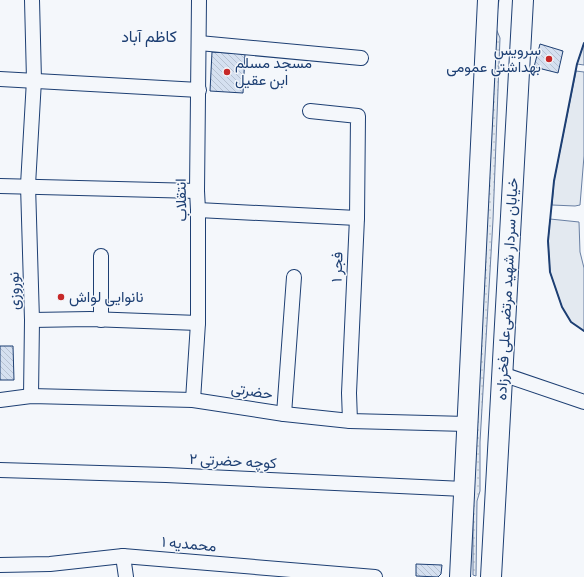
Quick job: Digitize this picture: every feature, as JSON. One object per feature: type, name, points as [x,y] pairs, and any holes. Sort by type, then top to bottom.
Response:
[{"type":"main road","points":[[460,577],[488,0]]},
{"type":"main road","name":"خیابان سردار شهید مرتضی‌علی فخرزاده","points":[[491,577],[523,0]]},
{"type":"street","name":"نوروزی","points":[[31,396],[32,320],[28,185],[34,80],[32,0]]},
{"type":"street","name":"انتقلاب","points":[[193,400],[198,323],[197,191],[199,0]]},
{"type":"street","points":[[199,43],[361,58]]},
{"type":"street","points":[[0,79],[199,90]]},
{"type":"street","name":"فجر ۱","points":[[310,111],[358,116],[356,218],[349,393],[350,421]]},
{"type":"street","points":[[0,186],[28,185],[197,191]]},
{"type":"street","points":[[198,210],[356,218]]},
{"type":"street","points":[[101,256],[101,320]]},
{"type":"street","points":[[284,414],[294,277]]},
{"type":"street","points":[[32,320],[101,320],[198,323]]},
{"type":"street","points":[[502,374],[584,402]]},
{"type":"street","name":"حضرتی","points":[[0,400],[31,396],[193,400],[284,414],[350,421],[467,424]]},
{"type":"street","name":"کوچه حضرتی ۲","points":[[0,470],[166,475],[464,489]]},
{"type":"street","points":[[124,556],[126,577]]},
{"type":"street","name":"محمدیه ۱","points":[[0,565],[50,564],[124,556],[375,577]]},
{"type":"shaded area","points":[[495,0],[499,0],[495,26],[500,38],[493,220],[480,442],[480,491],[477,501],[476,576],[473,575],[473,442]]},
{"type":"shaded area","points":[[584,43],[584,65],[577,64]]},
{"type":"shaded area","points":[[576,71],[584,72],[584,156],[580,205],[552,205],[554,181]]},
{"type":"shaded area","points":[[550,219],[579,222],[580,252],[584,268],[584,331],[571,322],[562,307],[550,272],[548,241]]},
{"type":"building","name":"سرویس بهداشتی عمومی","points":[[540,44],[563,51],[558,73],[534,67]]},
{"type":"building","name":"مسجد مسلم ابن عقیل","points":[[212,52],[245,54],[243,93],[210,91]]},
{"type":"building","points":[[0,346],[13,346],[14,380],[0,380]]},
{"type":"building","points":[[416,564],[442,565],[441,574],[438,577],[416,576]]},
{"type":"wall","points":[[584,43],[577,64],[554,181],[548,241],[550,272],[562,307],[571,322],[584,331]]},
{"type":"place","name":"سرویس بهداشتی عمومی","points":[[549,59]]},
{"type":"place","name":"مسجد مسلم ابن عقیل","points":[[227,72]]},
{"type":"place","name":"نانوایی لواش","points":[[61,297]]},
{"type":"district","name":"کاظم آباد","points":[[149,37]]}]
